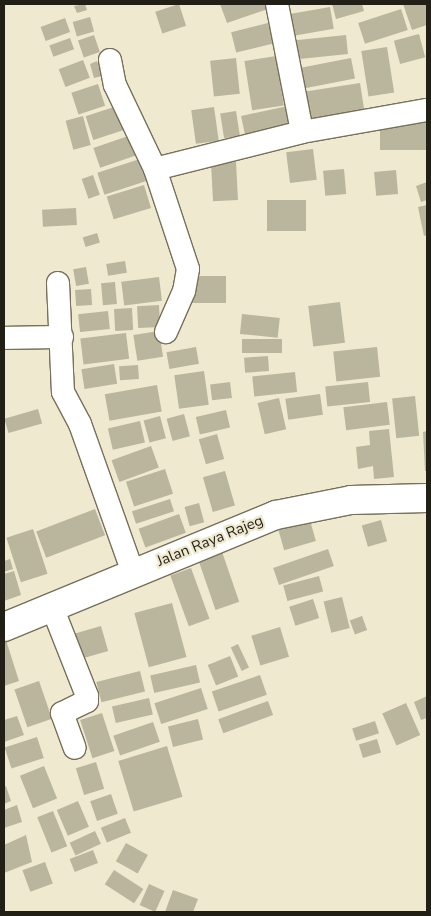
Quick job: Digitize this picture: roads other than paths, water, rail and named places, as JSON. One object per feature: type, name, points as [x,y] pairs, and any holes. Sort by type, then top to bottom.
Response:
[{"type":"main road","name":"Jalan Raya Rajeg","points":[[4,627],[276,515],[351,500],[427,498]]},
{"type":"street","points":[[277,4],[302,132]]},
{"type":"street","points":[[110,60],[115,85],[155,169],[188,268],[184,291],[166,332]]},
{"type":"street","points":[[155,169],[302,132],[427,110]]},
{"type":"street","points":[[58,283],[62,337],[63,392],[80,424],[133,573]]},
{"type":"street","points":[[4,338],[62,337]]},
{"type":"street","points":[[52,607],[87,696],[87,701],[62,713],[75,748]]}]
